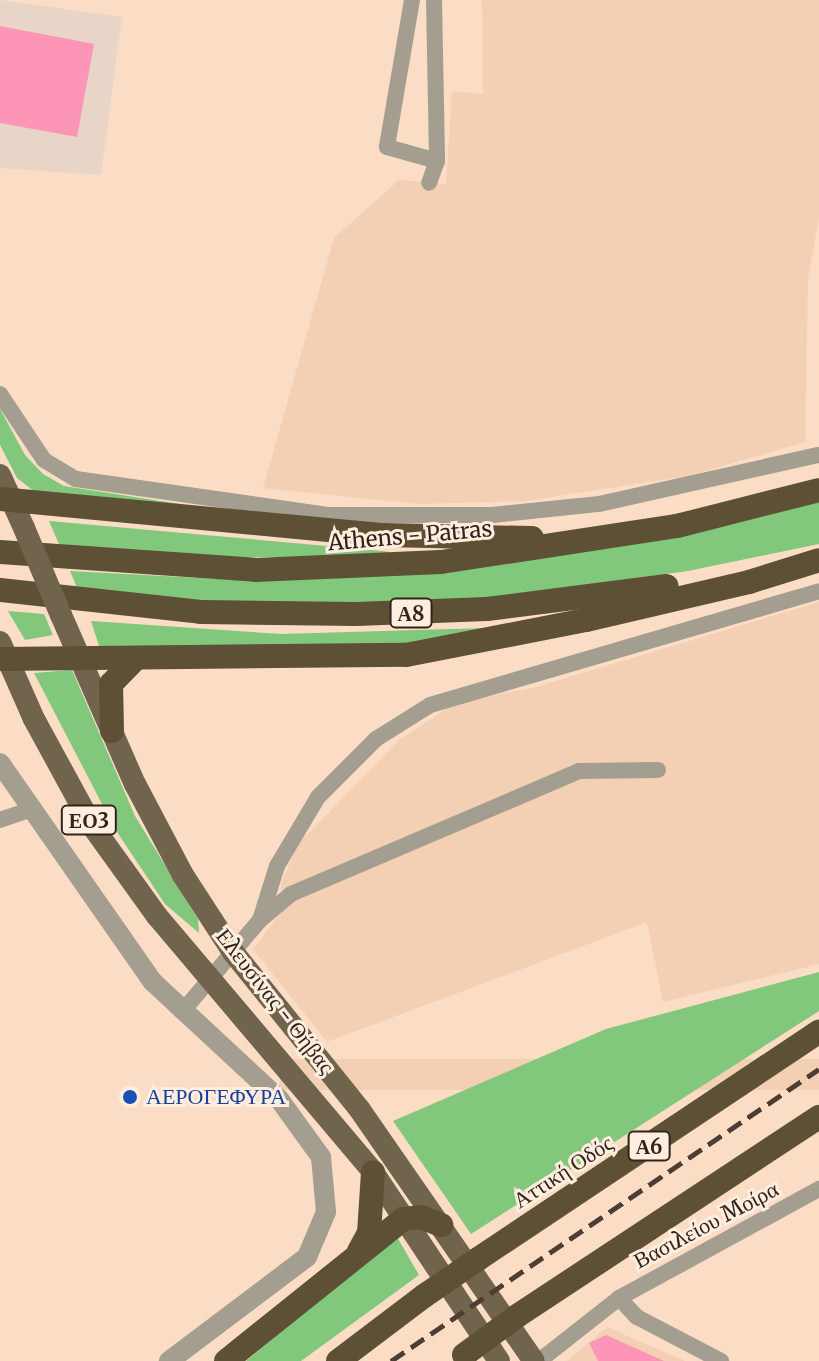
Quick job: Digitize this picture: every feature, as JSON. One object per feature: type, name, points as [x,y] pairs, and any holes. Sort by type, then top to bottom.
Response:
[{"type":"highway","name":"Athens - Patras","points":[[0,552],[147,567],[309,570],[441,562],[619,537],[819,490]]},
{"type":"highway","points":[[6,499],[383,535],[619,537]]},
{"type":"highway","points":[[3,654],[80,658],[406,655],[689,596],[819,558]]},
{"type":"highway","name":"Α8","points":[[0,590],[201,612],[444,612],[625,593],[819,558]]},
{"type":"highway","points":[[112,731],[111,684],[136,658]]},
{"type":"highway","name":"Αττική Οδός","points":[[338,1361],[478,1259],[819,1032]]},
{"type":"highway","points":[[460,1358],[517,1316],[819,1117]]},
{"type":"highway","points":[[358,1252],[369,1233],[373,1172]]},
{"type":"highway","points":[[226,1361],[358,1252],[403,1219],[421,1217],[441,1225]]},
{"type":"main road","name":"ΕΟ3","points":[[0,475],[6,499]]},
{"type":"main road","name":"Ελευσίνας - Θήβας","points":[[6,499],[24,528],[156,827],[233,952],[360,1110],[537,1361]]},
{"type":"main road","name":"Ελευσίνας - Θήβας","points":[[3,654],[41,733],[93,827],[157,916],[373,1172],[499,1361]]},
{"type":"street","points":[[412,0],[387,147],[437,161]]},
{"type":"street","points":[[429,183],[437,161],[434,0]]},
{"type":"street","points":[[0,394],[44,460],[76,479],[329,515],[492,515],[599,504],[819,455]]},
{"type":"street","points":[[260,920],[277,866],[318,797],[376,739],[430,705],[819,591]]},
{"type":"street","points":[[0,763],[153,982],[279,1099],[309,1134],[321,1157],[327,1185],[319,1236],[307,1257],[169,1361]]},
{"type":"street","points":[[182,1012],[260,920],[291,894],[579,771],[658,770]]},
{"type":"street","points":[[0,820],[34,808]]},
{"type":"street","name":"Βασιλείου Μοίρα","points":[[537,1361],[619,1298],[819,1189]]},
{"type":"street","points":[[619,1298],[637,1317],[721,1361]]},
{"type":"shaded area","points":[[0,0],[122,17],[101,175],[0,168]]},
{"type":"shaded area","points":[[482,0],[819,0],[819,217],[808,279],[805,442],[688,476],[525,501],[418,504],[263,488],[334,238],[399,180],[446,184],[452,91],[483,94]]},
{"type":"shaded area","points":[[819,602],[819,964],[663,1002],[647,922],[327,1042],[253,949],[283,910],[281,884],[298,844],[399,740],[455,703],[536,687]]},
{"type":"shaded area","points":[[280,1059],[819,1059],[819,1090],[280,1090]]},
{"type":"shaded area","points":[[607,1327],[685,1361],[567,1361]]},
{"type":"green space","points":[[0,409],[25,455],[43,474],[64,486],[244,514],[35,492],[17,478],[0,445]]},
{"type":"green space","points":[[819,502],[819,544],[688,571],[487,598],[356,603],[201,601],[78,590],[70,571],[255,581],[443,573],[679,537]]},
{"type":"green space","points":[[49,521],[389,552],[384,557],[211,557],[61,549]]},
{"type":"green space","points":[[8,611],[44,614],[53,635],[25,640]]},
{"type":"green space","points":[[91,621],[281,634],[487,628],[405,648],[100,649]]},
{"type":"green space","points":[[72,670],[135,816],[198,919],[199,933],[165,904],[115,829],[34,673]]},
{"type":"green space","points":[[819,972],[819,1011],[471,1234],[393,1121],[606,1029]]},
{"type":"green space","points":[[397,1237],[419,1275],[301,1361],[246,1361]]},
{"type":"building","points":[[0,26],[94,44],[77,137],[0,123]]},
{"type":"building","points":[[606,1335],[664,1361],[598,1361],[589,1343]]},
{"type":"railway","points":[[391,1361],[819,1069]]},
{"type":"place","name":"ΑΕΡΟΓΕΦΥΡΑ","points":[[130,1097]]}]
